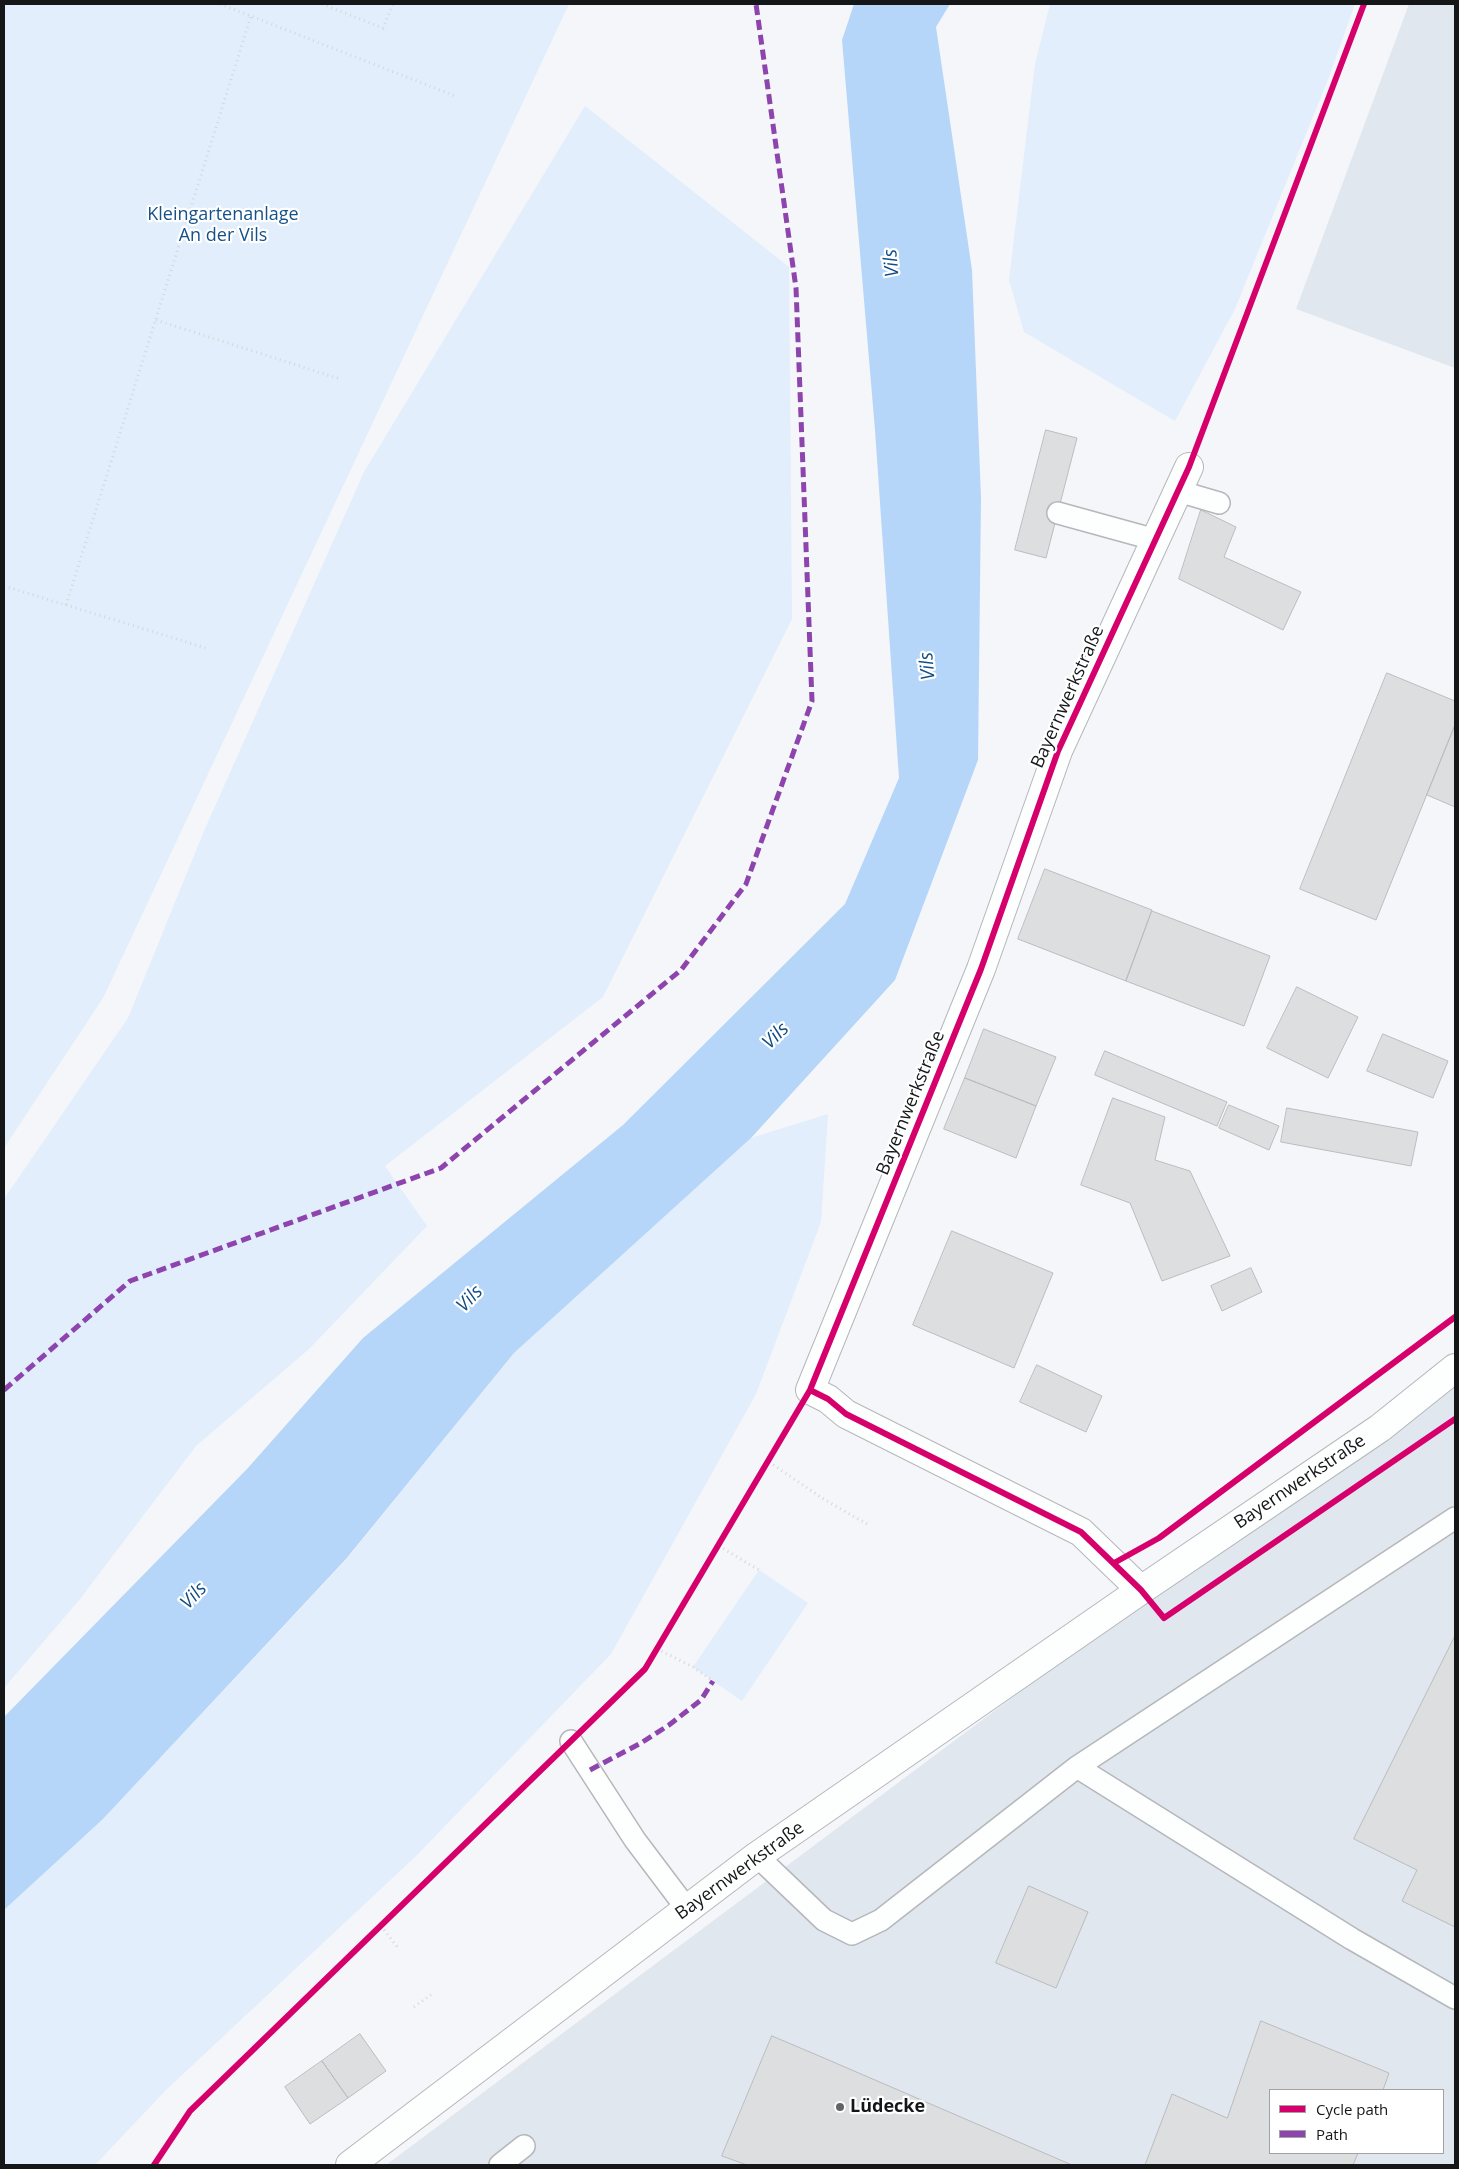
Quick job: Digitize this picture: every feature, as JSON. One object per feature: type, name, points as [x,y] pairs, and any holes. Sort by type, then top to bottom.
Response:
[{"type":"street","name":"Bayernwerkstraße","points":[[1141,1590],[1081,1532],[846,1414],[828,1399],[810,1390],[981,969],[1058,751],[1184,479]]},
{"type":"street","name":"Bayernwerkstraße","points":[[350,2165],[757,1856],[1141,1590],[1380,1428],[1455,1368]]},
{"type":"lane","points":[[1184,479],[1219,503]]},
{"type":"lane","points":[[1058,513],[1156,540]]},
{"type":"lane","points":[[757,1856],[824,1920],[852,1934],[881,1920],[1077,1766],[1455,1518]]},
{"type":"lane","points":[[571,1741],[635,1840],[687,1909]]},
{"type":"lane","points":[[1077,1766],[1352,1939],[1455,1998]]},
{"type":"lane","points":[[500,2165],[524,2146]]},
{"type":"path","points":[[220,4],[455,96]]},
{"type":"path","points":[[322,4],[383,28],[393,4]]},
{"type":"path","points":[[1184,479],[1364,4]]},
{"type":"path","points":[[66,605],[251,16]]},
{"type":"path","points":[[156,320],[340,379]]},
{"type":"path","points":[[4,586],[209,649]]},
{"type":"path","points":[[764,1471],[774,1454]]},
{"type":"path","points":[[769,1462],[825,1500],[869,1525]]},
{"type":"path","points":[[714,1554],[724,1538]]},
{"type":"path","points":[[719,1546],[759,1570]]},
{"type":"path","points":[[653,1656],[662,1641]]},
{"type":"path","points":[[657,1649],[693,1667],[713,1681]]},
{"type":"path","points":[[374,1932],[388,1919]]},
{"type":"path","points":[[381,1926],[398,1948]]},
{"type":"path","points":[[414,2007],[432,1994]]},
{"type":"shaded area","points":[[1409,4],[1455,4],[1455,368],[1296,309]]},
{"type":"shaded area","points":[[1455,1367],[1455,2165],[386,2165]]},
{"type":"green space","name":"Kleingartenanlage An der Vils","points":[[4,4],[569,4],[103,998],[4,1148]]},
{"type":"green space","points":[[1050,4],[1355,4],[1329,77],[1235,309],[1175,421],[1024,332],[1009,280],[1035,64]]},
{"type":"green space","points":[[585,106],[789,267],[792,619],[603,997],[385,1166],[427,1226],[309,1349],[196,1446],[80,1599],[4,1688],[4,1199],[128,1018],[204,831],[364,472]]},
{"type":"green space","points":[[828,1114],[821,1222],[756,1394],[611,1654],[416,1856],[166,2090],[95,2165],[4,2165],[4,1910],[103,1819],[346,1560],[514,1353],[751,1138]]},
{"type":"green space","points":[[759,1570],[808,1603],[742,1701],[693,1667]]},
{"type":"water","name":"Vils","points":[[854,4],[950,4],[936,27],[972,270],[981,498],[978,760],[895,980],[751,1138],[514,1353],[346,1559],[103,1819],[4,1910],[4,1717],[247,1469],[363,1338],[623,1125],[845,904],[899,778],[875,430],[842,40]]},
{"type":"building","points":[[1046,430],[1077,438],[1046,558],[1015,550]]},
{"type":"building","points":[[1201,510],[1236,527],[1224,557],[1301,592],[1283,630],[1179,579]]},
{"type":"building","points":[[1387,673],[1455,701],[1455,725],[1376,920],[1300,889]]},
{"type":"building","points":[[1455,725],[1455,807],[1427,795]]},
{"type":"building","points":[[1045,869],[1152,910],[1126,981],[1018,939]]},
{"type":"building","points":[[1152,911],[1270,956],[1244,1026],[1126,981]]},
{"type":"building","points":[[1297,987],[1358,1017],[1328,1078],[1267,1048]]},
{"type":"building","points":[[984,1029],[1056,1057],[1036,1106],[965,1078]]},
{"type":"building","points":[[1383,1034],[1448,1061],[1433,1098],[1367,1071]]},
{"type":"building","points":[[1105,1051],[1227,1102],[1217,1126],[1095,1075]]},
{"type":"building","points":[[965,1078],[1036,1106],[1016,1158],[944,1129]]},
{"type":"building","points":[[1113,1098],[1165,1117],[1155,1160],[1190,1171],[1230,1256],[1162,1281],[1130,1203],[1081,1185]]},
{"type":"building","points":[[1229,1105],[1279,1126],[1269,1150],[1219,1128]]},
{"type":"building","points":[[1287,1108],[1418,1132],[1411,1166],[1281,1142]]},
{"type":"building","points":[[952,1231],[1053,1273],[1014,1368],[913,1325]]},
{"type":"building","points":[[1251,1268],[1262,1292],[1222,1311],[1211,1286]]},
{"type":"building","points":[[1037,1365],[1102,1396],[1086,1432],[1020,1402]]},
{"type":"building","points":[[1455,1636],[1455,1927],[1402,1901],[1417,1870],[1354,1839]]},
{"type":"building","points":[[1029,1886],[1088,1912],[1056,1988],[996,1963]]},
{"type":"building","points":[[1261,2021],[1389,2073],[1383,2089],[1269,2089],[1269,2154],[1358,2154],[1353,2165],[1145,2165],[1172,2094],[1227,2118]]},
{"type":"building","points":[[360,2034],[386,2071],[348,2098],[322,2061]]},
{"type":"building","name":"Lüdecke","points":[[772,2036],[1072,2165],[747,2165],[722,2156]]},
{"type":"building","points":[[322,2061],[348,2098],[310,2124],[285,2087]]},
{"type":"marked path","points":[[4,1390],[130,1281],[441,1168],[681,970],[746,884],[812,701],[796,288],[756,4]]},
{"type":"marked path","points":[[590,1770],[641,1743],[669,1725],[701,1700],[713,1681]]},
{"type":"cycle path","points":[[154,2165],[190,2111],[645,1669],[810,1390],[981,969],[1058,751],[1189,467],[1364,4]]},
{"type":"cycle path","points":[[1114,1563],[1159,1538],[1455,1317]]},
{"type":"cycle path","points":[[810,1390],[828,1399],[846,1414],[1081,1532],[1141,1590],[1164,1618],[1455,1419]]},
{"type":"place","name":"Lüdecke","points":[[840,2107]]}]
